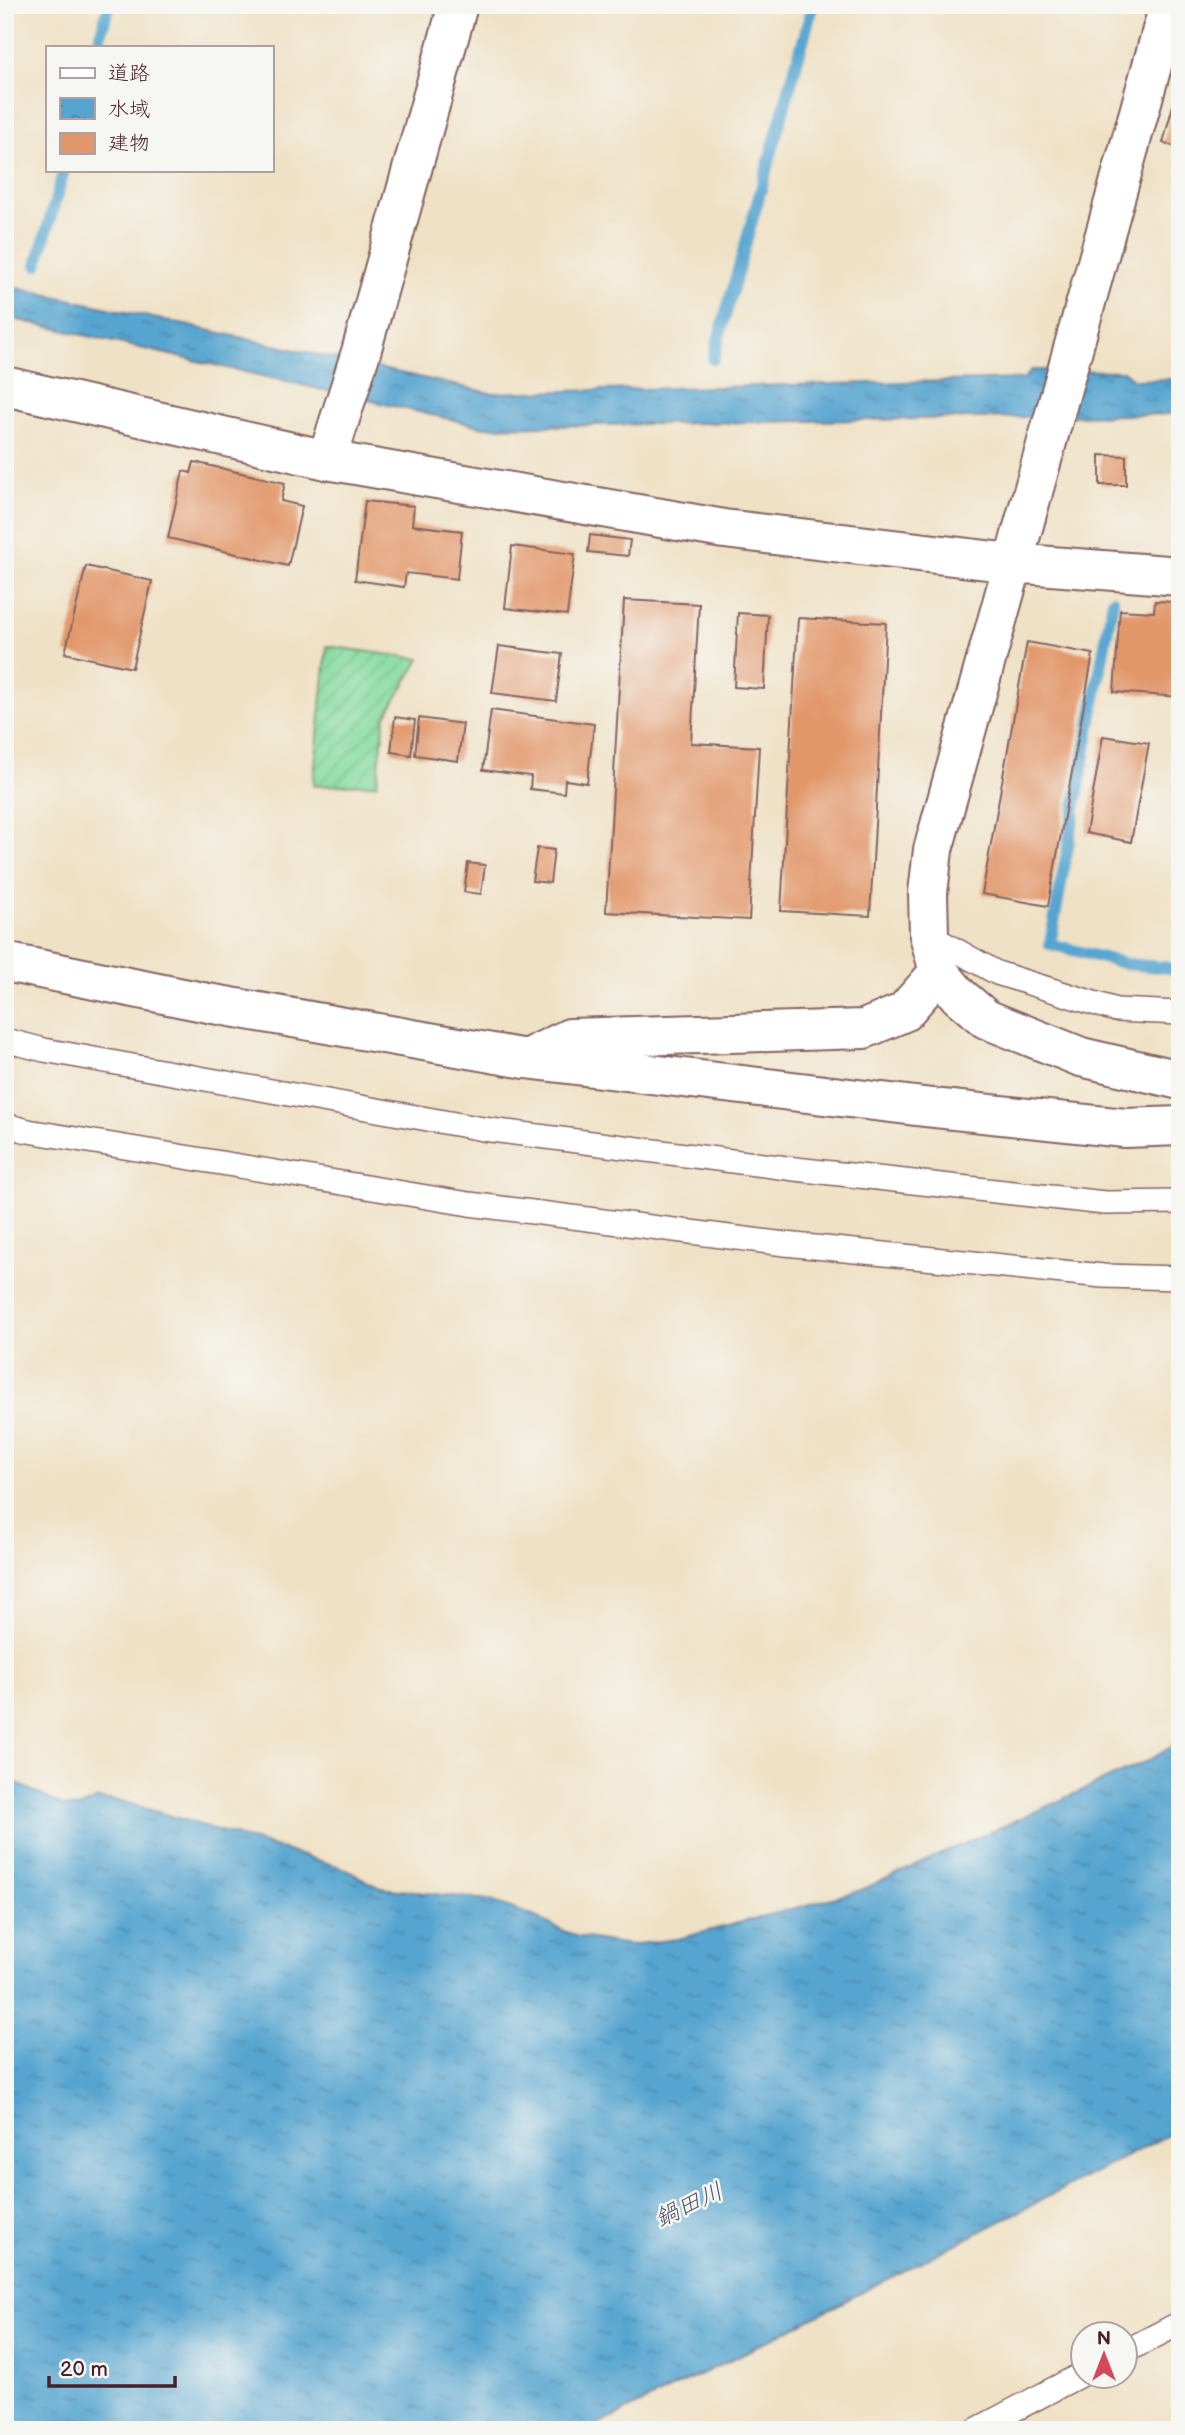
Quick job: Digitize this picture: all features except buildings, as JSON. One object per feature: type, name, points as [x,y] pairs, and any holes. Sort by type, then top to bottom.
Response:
[{"type":"street","points":[[327,460],[361,352],[458,5]]},
{"type":"street","points":[[1169,5],[933,849],[928,893],[929,935],[939,972],[959,996],[986,1019],[1081,1057],[1180,1080]]},
{"type":"street","points":[[5,386],[327,460],[723,529],[1012,564],[1180,576]]},
{"type":"street","points":[[5,962],[208,1003],[526,1059],[1125,1128],[1180,1126]]},
{"type":"street","points":[[526,1059],[570,1038],[864,1029],[904,1012],[939,972]]},
{"type":"lane","points":[[929,935],[997,973],[1116,1010],[1180,1013]]},
{"type":"lane","points":[[5,1040],[44,1050],[483,1129],[795,1169],[1092,1201],[1180,1202]]},
{"type":"lane","points":[[5,1125],[469,1204],[785,1244],[1102,1276],[1180,1278]]},
{"type":"lane","points":[[1140,2343],[1180,2323]]},
{"type":"lane","points":[[976,2430],[1070,2381]]},
{"type":"green space","points":[[327,646],[420,659],[385,717],[377,784],[313,786]]},
{"type":"water","points":[[5,285],[490,393],[1024,379],[1031,370],[1123,371],[1134,380],[1180,379],[1180,414],[484,427],[5,317]]},
{"type":"water","name":"鍋田川","points":[[1180,1742],[1180,2129],[588,2430],[5,2430],[5,1777],[63,1806],[78,1808],[98,1799],[121,1801],[340,1867],[381,1888],[488,1900],[533,1916],[574,1936],[629,1945],[678,1939],[859,1891],[1145,1762]]},
{"type":"waterway","points":[[97,46],[109,5]]},
{"type":"waterway","points":[[713,359],[813,5]]},
{"type":"waterway","points":[[37,265],[63,172]]},
{"type":"waterway","points":[[1113,600],[1050,944],[1126,964],[1180,969]]}]
